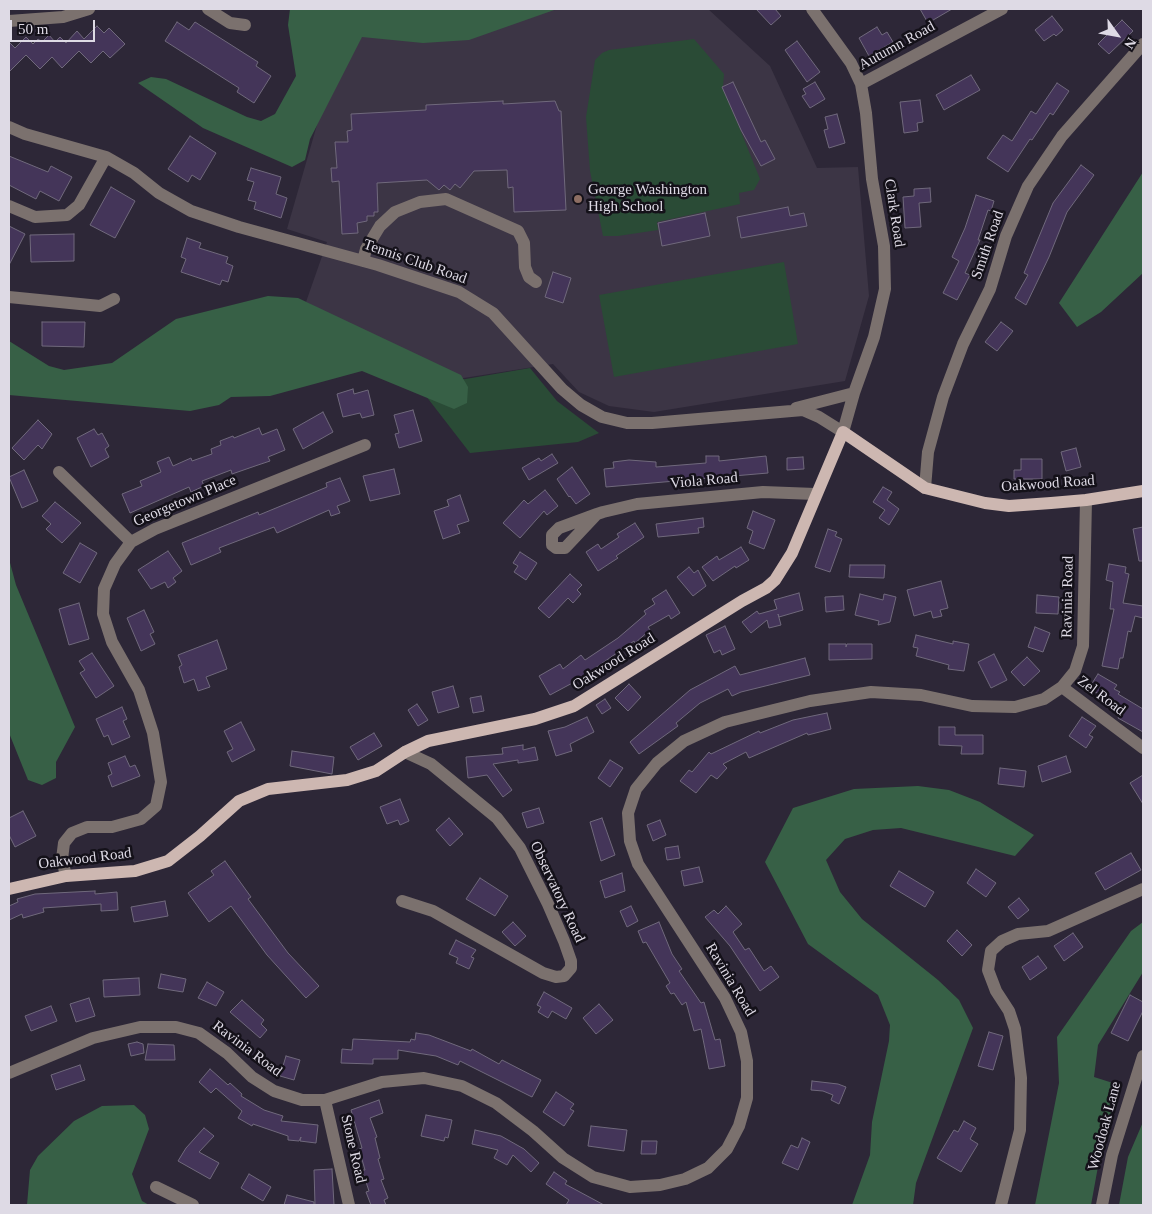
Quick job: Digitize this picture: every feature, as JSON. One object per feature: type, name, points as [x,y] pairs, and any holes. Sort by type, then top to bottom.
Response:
[{"type":"main road","name":"Oakwood Road","points":[[9,888],[66,876],[136,871],[168,861],[200,836],[239,801],[268,789],[347,780],[376,771],[405,752],[428,741],[535,719],[574,706],[766,588],[782,571],[792,553],[843,432],[925,488],[985,503],[1008,506],[1086,500],[1143,491]]},
{"type":"street","points":[[9,21],[63,17],[89,9]]},
{"type":"street","points":[[208,9],[230,23],[245,24]]},
{"type":"street","name":"Clark Road","points":[[812,9],[850,63],[861,84],[866,113],[872,179],[884,246],[885,289],[874,337],[854,393],[843,432]]},
{"type":"street","name":"Autumn Road","points":[[861,84],[1002,9]]},
{"type":"street","name":"Smith Road","points":[[925,488],[928,452],[943,397],[963,344],[990,289],[1006,236],[1028,186],[1062,136],[1143,44]]},
{"type":"street","name":"Tennis Club Road","points":[[9,127],[25,134],[106,157],[134,173],[159,193],[191,211],[239,228],[363,261],[459,292],[493,313],[562,389],[581,405],[602,416],[627,422],[652,423],[803,410],[843,432]]},
{"type":"street","points":[[9,206],[35,217],[67,214],[79,205],[106,157]]},
{"type":"street","points":[[363,261],[366,249],[380,226],[395,212],[420,202],[446,199],[518,231],[524,243],[525,266],[529,277],[536,282]]},
{"type":"street","points":[[9,297],[100,306],[114,299]]},
{"type":"street","name":"Tennis Club Road","points":[[790,410],[854,393]]},
{"type":"street","name":"Georgetown Place","points":[[66,876],[62,859],[64,844],[72,833],[87,826],[112,827],[141,820],[156,806],[161,782],[153,733],[139,690],[112,642],[103,614],[104,589],[115,564],[130,542],[155,529],[365,445]]},
{"type":"street","points":[[59,472],[130,542]]},
{"type":"street","name":"Viola Road","points":[[597,514],[636,504],[763,492],[816,494]]},
{"type":"street","name":"Ravinia Road","points":[[9,1073],[93,1038],[140,1027],[176,1027],[200,1033],[227,1053],[252,1078],[274,1092],[302,1100],[325,1100],[382,1082],[424,1078],[462,1086],[496,1103],[534,1131],[563,1158],[593,1177],[630,1186],[660,1185],[685,1179],[708,1168],[727,1149],[739,1126],[747,1098],[747,1061],[741,1032],[724,998],[638,864],[630,841],[628,813],[636,789],[657,763],[684,742],[724,722],[801,704],[871,692],[921,694],[972,706],[1015,707],[1044,699],[1062,687],[1075,671],[1083,646],[1086,500]]},
{"type":"street","name":"Zel Road","points":[[1062,687],[1143,748]]},
{"type":"street","name":"Observatory Road","points":[[402,901],[433,912],[543,973],[556,977],[564,976],[571,968],[571,961],[564,941],[548,904],[520,848],[497,818],[431,764],[405,752]]},
{"type":"street","points":[[1001,1205],[1020,1130],[1021,1078],[1015,1029],[1009,1010],[996,991],[988,970],[991,951],[1002,941],[1018,934],[1048,931],[1143,889]]},
{"type":"street","name":"Woodoak Lane","points":[[1102,1205],[1112,1155],[1143,1056]]},
{"type":"street","name":"Stone Road","points":[[325,1100],[349,1205]]},
{"type":"street","points":[[156,1187],[193,1205]]},
{"type":"shaded area","name":"George Washington High School","points":[[421,9],[708,9],[770,66],[817,168],[858,167],[869,296],[845,381],[654,412],[609,406],[579,392],[553,364],[451,380],[306,302],[327,242],[287,229],[346,24]]},
{"type":"green space","points":[[290,9],[557,9],[469,40],[423,43],[362,37],[310,139],[305,160],[292,167],[203,128],[138,83],[151,77],[166,79],[247,117],[261,121],[275,114],[296,76],[288,25]]},
{"type":"green space","points":[[694,39],[724,74],[723,87],[760,179],[754,190],[739,193],[740,204],[657,222],[658,230],[618,236],[603,236],[590,171],[586,117],[595,60],[602,53],[609,50]]},
{"type":"green space","points":[[1143,172],[1143,273],[1101,312],[1077,327],[1059,303]]},
{"type":"green space","points":[[784,262],[798,344],[614,377],[599,295]]},
{"type":"green space","points":[[268,296],[298,298],[461,375],[468,387],[467,403],[454,409],[362,371],[270,396],[231,397],[219,405],[190,411],[9,395],[9,341],[49,366],[64,370],[112,363],[176,319]]},
{"type":"green space","points":[[530,368],[557,401],[599,433],[578,442],[470,453],[419,387]]},
{"type":"green space","points":[[9,559],[16,585],[75,727],[56,762],[56,778],[42,785],[28,780],[9,733]]},
{"type":"green space","points":[[918,786],[949,790],[980,802],[1034,835],[1015,856],[901,828],[873,830],[845,839],[826,860],[840,892],[862,919],[938,980],[959,1000],[973,1028],[916,1183],[913,1205],[852,1205],[870,1155],[872,1122],[889,1041],[890,1025],[878,995],[808,944],[765,862],[793,808],[854,789]]},
{"type":"green space","points":[[1143,922],[1143,972],[1098,1045],[1094,1077],[1116,1084],[1114,1106],[1099,1161],[1091,1205],[1035,1205],[1059,1083],[1057,1037],[1131,931]]},
{"type":"green space","points":[[134,1105],[145,1115],[149,1129],[132,1174],[142,1201],[149,1205],[27,1205],[30,1170],[38,1156],[74,1121],[102,1106]]},
{"type":"green space","points":[[1143,1122],[1143,1205],[1119,1205],[1128,1157]]},
{"type":"building","points":[[756,9],[775,9],[781,16],[771,25]]},
{"type":"building","points":[[920,9],[952,9],[928,23]]},
{"type":"building","points":[[1052,16],[1063,30],[1056,36],[1054,34],[1044,41],[1035,30]]},
{"type":"building","points":[[1122,20],[1133,31],[1109,54],[1098,44]]},
{"type":"building","points":[[177,22],[189,30],[195,22],[258,62],[256,66],[271,76],[254,103],[237,92],[239,88],[165,41]]},
{"type":"building","points":[[97,26],[104,33],[109,28],[125,44],[110,58],[103,51],[91,63],[79,51],[62,68],[52,57],[40,69],[26,55],[9,72],[9,42],[15,48],[26,37],[33,44],[38,39],[42,42],[49,35],[55,42],[60,37],[66,43],[77,31],[84,39]]},
{"type":"building","points":[[877,27],[882,35],[887,32],[893,42],[869,56],[859,38]]},
{"type":"building","points":[[797,41],[820,72],[807,82],[785,50]]},
{"type":"building","points":[[971,75],[980,90],[944,110],[936,95]]},
{"type":"building","points":[[733,82],[761,142],[765,140],[775,159],[761,166],[741,130],[722,87]]},
{"type":"building","points":[[815,82],[825,99],[810,108],[802,96],[806,94],[803,89]]},
{"type":"building","points":[[1057,83],[1069,91],[1053,115],[1050,113],[1032,140],[1030,139],[1008,172],[987,158],[1003,135],[1012,141],[1031,111],[1036,114]]},
{"type":"building","points":[[920,100],[923,122],[917,123],[918,131],[904,133],[900,102]]},
{"type":"building","name":"George Washington High School","points":[[503,101],[503,104],[555,101],[559,111],[561,111],[566,210],[514,212],[513,187],[508,188],[507,170],[474,171],[460,188],[455,184],[450,190],[444,185],[439,190],[427,180],[377,183],[378,212],[374,212],[374,216],[367,216],[367,221],[357,223],[358,233],[342,234],[339,181],[332,182],[331,168],[337,168],[335,142],[348,142],[347,131],[352,130],[351,114],[426,110],[426,105]]},
{"type":"building","points":[[837,114],[845,143],[829,148],[824,130],[828,129],[825,117]]},
{"type":"building","points":[[190,136],[216,153],[200,180],[192,175],[188,182],[168,169]]},
{"type":"building","points":[[9,156],[48,172],[51,166],[72,177],[59,201],[40,191],[36,199],[9,185]]},
{"type":"building","points":[[1081,165],[1094,175],[1067,212],[1049,257],[1026,305],[1015,298],[1028,275],[1024,273],[1053,203]]},
{"type":"building","points":[[251,168],[281,177],[276,194],[287,198],[281,218],[254,209],[256,202],[248,200],[254,182],[247,180]]},
{"type":"building","points":[[111,187],[135,201],[115,238],[90,225]]},
{"type":"building","points":[[930,188],[931,202],[919,203],[921,227],[905,228],[903,197],[914,196],[914,189]]},
{"type":"building","points":[[976,195],[994,201],[991,211],[988,210],[978,240],[980,240],[965,273],[970,275],[957,300],[943,293],[959,261],[952,257],[965,228]]},
{"type":"building","points":[[788,207],[790,216],[804,213],[807,226],[741,238],[737,217]]},
{"type":"building","points":[[705,213],[710,236],[662,246],[658,223]]},
{"type":"building","points":[[9,226],[25,234],[9,265]]},
{"type":"building","points":[[74,234],[74,261],[31,262],[30,235]]},
{"type":"building","points":[[187,238],[201,243],[199,248],[228,257],[226,263],[233,266],[228,282],[222,280],[220,285],[181,272],[186,259],[181,257]]},
{"type":"building","points":[[553,272],[571,278],[563,303],[545,297]]},
{"type":"building","points":[[42,322],[85,322],[84,347],[42,346]]},
{"type":"building","points":[[1001,322],[1013,331],[997,351],[985,342]]},
{"type":"building","points":[[353,389],[354,394],[368,390],[374,415],[362,418],[360,413],[343,417],[337,394]]},
{"type":"building","points":[[413,410],[422,441],[399,448],[395,434],[399,433],[394,415]]},
{"type":"building","points":[[323,412],[333,432],[303,449],[293,429]]},
{"type":"building","points":[[38,420],[52,434],[42,449],[38,445],[24,460],[12,448]]},
{"type":"building","points":[[259,428],[262,435],[277,429],[285,450],[268,457],[270,461],[232,474],[231,470],[202,481],[204,486],[191,492],[189,487],[130,513],[122,494],[142,486],[140,481],[161,472],[157,462],[169,457],[173,466],[191,458],[192,461],[212,454],[211,449],[221,445],[220,441],[233,436],[234,438]]},
{"type":"building","points":[[94,429],[98,435],[102,433],[109,446],[105,449],[109,457],[91,467],[77,438]]},
{"type":"building","points":[[1076,448],[1081,467],[1066,471],[1061,452]]},
{"type":"building","points":[[552,454],[558,463],[529,480],[522,468],[539,458],[541,461]]},
{"type":"building","points":[[706,456],[719,456],[719,461],[766,456],[768,473],[606,487],[604,469],[614,468],[613,462],[629,460],[656,462],[656,467],[706,463]]},
{"type":"building","points":[[803,457],[804,469],[787,470],[787,458]]},
{"type":"building","points":[[1021,459],[1042,459],[1042,479],[1014,479],[1014,470],[1021,470]]},
{"type":"building","points":[[572,467],[590,494],[576,504],[557,479]]},
{"type":"building","points":[[394,469],[400,494],[370,501],[363,476]]},
{"type":"building","points":[[24,470],[38,501],[22,508],[9,477]]},
{"type":"building","points":[[340,478],[350,501],[337,506],[340,513],[331,516],[329,510],[277,533],[274,527],[219,548],[221,552],[191,565],[182,543],[258,512],[259,515],[327,487],[326,483]]},
{"type":"building","points":[[883,487],[892,492],[887,500],[899,509],[889,525],[879,518],[885,510],[873,502]]},
{"type":"building","points":[[545,490],[558,506],[547,515],[544,511],[520,538],[503,523],[524,500],[528,504]]},
{"type":"building","points":[[460,495],[469,521],[457,525],[460,533],[443,539],[434,511],[449,506],[447,500]]},
{"type":"building","points":[[55,502],[81,523],[62,543],[46,529],[51,524],[42,516]]},
{"type":"building","points":[[753,511],[775,520],[764,549],[749,543],[753,531],[747,528]]},
{"type":"building","points":[[703,518],[704,527],[698,528],[699,533],[658,537],[656,524]]},
{"type":"building","points":[[635,523],[644,537],[598,571],[586,552],[598,544],[601,549],[619,537],[617,534]]},
{"type":"building","points":[[1143,527],[1143,561],[1139,561],[1133,529]]},
{"type":"building","points":[[828,529],[837,532],[835,536],[842,539],[830,572],[815,567]]},
{"type":"building","points":[[80,543],[97,553],[80,583],[63,573]]},
{"type":"building","points":[[741,547],[749,560],[736,568],[735,566],[713,581],[702,567],[717,556],[719,560]]},
{"type":"building","points":[[168,551],[182,571],[173,578],[176,582],[168,588],[165,582],[151,589],[138,570]]},
{"type":"building","points":[[520,552],[537,563],[526,580],[514,572],[518,566],[513,563]]},
{"type":"building","points":[[1109,564],[1126,567],[1125,573],[1129,574],[1123,603],[1143,606],[1143,618],[1135,616],[1131,632],[1128,631],[1123,658],[1120,658],[1118,669],[1102,666],[1114,609],[1110,609],[1113,582],[1106,580]]},
{"type":"building","points":[[850,565],[885,565],[884,578],[849,577]]},
{"type":"building","points":[[689,567],[694,573],[698,570],[706,586],[693,596],[677,577]]},
{"type":"building","points":[[570,574],[582,585],[577,590],[581,594],[573,603],[568,598],[549,618],[538,608]]},
{"type":"building","points":[[941,581],[948,608],[940,610],[942,616],[933,618],[931,611],[914,616],[907,590]]},
{"type":"building","points":[[666,590],[680,613],[671,619],[669,615],[648,627],[650,630],[635,643],[634,641],[578,680],[550,695],[539,676],[560,664],[563,669],[581,655],[585,660],[618,638],[646,614],[644,611],[655,604],[652,599]]},
{"type":"building","points":[[799,593],[803,610],[779,617],[778,614],[781,625],[769,628],[767,620],[751,633],[742,622],[757,611],[759,614],[777,609],[774,600]]},
{"type":"building","points":[[860,594],[883,600],[884,594],[896,597],[890,622],[878,625],[879,621],[855,615]]},
{"type":"building","points":[[1037,595],[1059,597],[1058,614],[1036,613]]},
{"type":"building","points":[[843,596],[844,610],[826,612],[825,597]]},
{"type":"building","points":[[79,603],[89,639],[69,645],[59,609]]},
{"type":"building","points":[[144,610],[154,632],[150,634],[155,644],[141,651],[127,618]]},
{"type":"building","points":[[725,626],[735,649],[722,655],[720,650],[714,653],[706,635]]},
{"type":"building","points":[[1035,627],[1050,633],[1043,652],[1028,647]]},
{"type":"building","points":[[916,635],[953,644],[953,641],[969,644],[964,671],[948,669],[949,665],[916,656],[918,648],[913,647]]},
{"type":"building","points":[[217,640],[227,669],[206,677],[210,687],[198,691],[194,679],[184,683],[179,667],[182,665],[178,655]]},
{"type":"building","points":[[829,644],[846,644],[846,647],[847,644],[872,644],[872,659],[829,660]]},
{"type":"building","points":[[92,653],[114,686],[96,698],[80,673],[85,670],[79,661]]},
{"type":"building","points":[[994,654],[1007,680],[991,688],[978,662]]},
{"type":"building","points":[[1027,657],[1040,671],[1024,686],[1011,672]]},
{"type":"building","points":[[805,658],[810,675],[741,692],[732,696],[728,689],[700,703],[676,723],[678,726],[639,754],[630,742],[690,690],[735,666],[740,675]]},
{"type":"building","points":[[1098,674],[1117,685],[1114,689],[1120,692],[1118,694],[1143,709],[1143,732],[1118,718],[1123,709],[1089,688]]},
{"type":"building","points":[[629,684],[641,697],[628,711],[615,698]]},
{"type":"building","points":[[453,686],[459,707],[438,713],[432,692]]},
{"type":"building","points":[[481,696],[484,711],[473,713],[470,698]]},
{"type":"building","points":[[605,699],[611,708],[602,714],[596,705]]},
{"type":"building","points":[[417,704],[428,720],[418,726],[408,710]]},
{"type":"building","points":[[122,707],[127,719],[123,721],[130,737],[112,745],[108,735],[104,737],[96,719]]},
{"type":"building","points":[[827,713],[831,729],[808,735],[807,733],[749,758],[746,752],[723,764],[727,768],[717,779],[711,775],[696,793],[680,781],[689,770],[692,772],[709,752],[711,754],[759,731],[760,733],[793,720]]},
{"type":"building","points":[[587,717],[594,732],[570,744],[572,751],[556,756],[548,731],[565,727]]},
{"type":"building","points":[[1082,717],[1096,726],[1089,735],[1093,737],[1086,748],[1069,736]]},
{"type":"building","points":[[241,722],[255,750],[232,762],[227,752],[233,749],[224,731]]},
{"type":"building","points":[[939,727],[955,727],[955,735],[983,735],[983,754],[961,754],[962,746],[939,745]]},
{"type":"building","points":[[374,733],[382,746],[358,760],[350,747]]},
{"type":"building","points":[[523,745],[523,750],[535,747],[538,760],[518,763],[518,760],[493,764],[512,790],[503,797],[487,775],[468,778],[466,757],[503,754],[502,748]]},
{"type":"building","points":[[292,751],[334,757],[332,774],[290,766]]},
{"type":"building","points":[[125,756],[130,767],[135,765],[140,776],[112,787],[108,776],[112,774],[108,763]]},
{"type":"building","points":[[1066,756],[1071,772],[1042,782],[1038,766]]},
{"type":"building","points":[[610,760],[623,768],[610,787],[598,778]]},
{"type":"building","points":[[1000,768],[1026,771],[1024,787],[998,784]]},
{"type":"building","points":[[1143,775],[1143,804],[1130,783]]},
{"type":"building","points":[[400,799],[409,821],[400,825],[398,820],[387,824],[380,807]]},
{"type":"building","points":[[539,808],[544,823],[527,828],[522,813]]},
{"type":"building","points":[[23,811],[36,836],[15,847],[9,835],[9,818]]},
{"type":"building","points":[[449,818],[463,834],[450,846],[436,830]]},
{"type":"building","points":[[602,818],[615,855],[601,861],[590,822]]},
{"type":"building","points":[[660,820],[666,835],[653,841],[647,825]]},
{"type":"building","points":[[678,846],[680,858],[667,860],[665,848]]},
{"type":"building","points":[[1131,853],[1141,870],[1105,890],[1095,873]]},
{"type":"building","points":[[225,861],[251,897],[248,899],[288,953],[319,986],[306,998],[267,955],[231,906],[209,922],[188,893],[214,875],[211,871]]},
{"type":"building","points":[[699,867],[703,882],[684,886],[681,871]]},
{"type":"building","points":[[976,869],[996,883],[986,897],[967,883]]},
{"type":"building","points":[[899,871],[934,892],[925,907],[890,886]]},
{"type":"building","points":[[622,873],[625,891],[605,898],[600,881]]},
{"type":"building","points":[[480,878],[508,896],[495,916],[466,899]]},
{"type":"building","points":[[95,891],[95,894],[117,892],[118,910],[101,911],[101,904],[43,908],[44,912],[23,918],[22,914],[9,920],[9,906],[18,902],[17,899],[35,894]]},
{"type":"building","points":[[1019,898],[1029,910],[1018,919],[1008,907]]},
{"type":"building","points":[[165,901],[168,916],[134,922],[131,907]]},
{"type":"building","points":[[631,906],[638,921],[627,927],[620,911]]},
{"type":"building","points":[[726,906],[742,924],[733,932],[745,950],[749,948],[764,971],[771,966],[779,977],[760,991],[730,946],[705,917],[714,910],[718,914]]},
{"type":"building","points":[[513,922],[526,936],[515,946],[502,932]]},
{"type":"building","points":[[659,922],[672,954],[682,969],[679,971],[701,1003],[704,1002],[715,1040],[720,1039],[725,1066],[709,1069],[701,1029],[694,1031],[686,1002],[682,1005],[674,993],[671,994],[666,986],[670,983],[646,942],[643,943],[638,931]]},
{"type":"building","points":[[957,930],[972,945],[962,956],[947,941]]},
{"type":"building","points":[[1073,933],[1083,947],[1064,961],[1054,946]]},
{"type":"building","points":[[456,940],[476,950],[471,957],[474,958],[469,969],[456,963],[458,958],[449,954]]},
{"type":"building","points":[[1038,956],[1047,968],[1030,980],[1022,967]]},
{"type":"building","points":[[161,974],[186,979],[183,992],[158,988]]},
{"type":"building","points":[[139,978],[140,995],[104,997],[103,980]]},
{"type":"building","points":[[207,982],[224,992],[216,1006],[198,998]]},
{"type":"building","points":[[544,992],[572,1008],[566,1019],[552,1011],[548,1018],[538,1012],[541,1007],[537,1005]]},
{"type":"building","points":[[1130,995],[1143,1002],[1143,1011],[1128,1041],[1111,1033]]},
{"type":"building","points":[[89,998],[95,1016],[76,1022],[70,1004]]},
{"type":"building","points":[[242,1000],[264,1020],[261,1024],[267,1030],[260,1038],[230,1012]]},
{"type":"building","points":[[599,1004],[613,1020],[596,1034],[583,1018]]},
{"type":"building","points":[[51,1006],[57,1021],[31,1031],[25,1016]]},
{"type":"building","points":[[989,1032],[1003,1036],[993,1070],[978,1066]]},
{"type":"building","points":[[416,1033],[429,1035],[471,1051],[472,1049],[499,1064],[502,1060],[541,1080],[532,1097],[460,1061],[458,1065],[436,1056],[398,1050],[398,1059],[373,1059],[373,1064],[341,1063],[342,1049],[352,1050],[353,1039],[410,1042],[411,1039],[415,1040]]},
{"type":"building","points":[[137,1042],[143,1044],[144,1053],[131,1056],[128,1044]]},
{"type":"building","points":[[148,1044],[174,1045],[175,1060],[145,1060]]},
{"type":"building","points":[[286,1056],[300,1060],[294,1080],[280,1076]]},
{"type":"building","points":[[80,1065],[85,1080],[56,1090],[51,1075]]},
{"type":"building","points":[[210,1069],[228,1085],[230,1083],[242,1094],[241,1096],[264,1110],[283,1116],[281,1121],[318,1125],[316,1143],[300,1141],[301,1137],[299,1141],[288,1140],[288,1136],[253,1124],[252,1126],[238,1118],[242,1111],[216,1088],[211,1093],[199,1082]]},
{"type":"building","points":[[812,1081],[838,1084],[846,1087],[839,1104],[831,1100],[833,1095],[823,1091],[811,1090]]},
{"type":"building","points":[[556,1092],[574,1104],[570,1109],[574,1111],[564,1126],[543,1112]]},
{"type":"building","points":[[379,1100],[383,1113],[370,1118],[377,1137],[375,1138],[380,1158],[378,1159],[384,1179],[381,1180],[388,1198],[384,1200],[386,1205],[371,1205],[366,1192],[369,1191],[362,1170],[365,1170],[359,1149],[362,1148],[351,1110]]},
{"type":"building","points":[[426,1115],[452,1120],[448,1138],[445,1137],[444,1141],[421,1136]]},
{"type":"building","points":[[964,1121],[976,1128],[970,1139],[978,1144],[961,1172],[937,1158],[954,1130],[958,1132]]},
{"type":"building","points":[[591,1126],[627,1130],[624,1151],[588,1146]]},
{"type":"building","points":[[204,1128],[214,1136],[199,1152],[219,1163],[210,1179],[178,1161],[186,1148]]},
{"type":"building","points":[[475,1130],[501,1136],[524,1149],[539,1163],[531,1172],[513,1155],[507,1165],[494,1158],[498,1150],[472,1144]]},
{"type":"building","points":[[802,1138],[810,1142],[798,1170],[782,1163],[791,1145],[798,1148]]},
{"type":"building","points":[[642,1141],[657,1141],[656,1154],[641,1154]]},
{"type":"building","points":[[332,1169],[334,1205],[315,1205],[314,1170]]},
{"type":"building","points":[[554,1172],[567,1181],[565,1184],[604,1205],[566,1205],[569,1200],[546,1184]]},
{"type":"building","points":[[249,1174],[271,1187],[263,1201],[241,1188]]},
{"type":"building","points":[[287,1195],[314,1202],[314,1205],[284,1205]]},
{"type":"place","name":"George Washington High School","points":[[578,199]]}]
